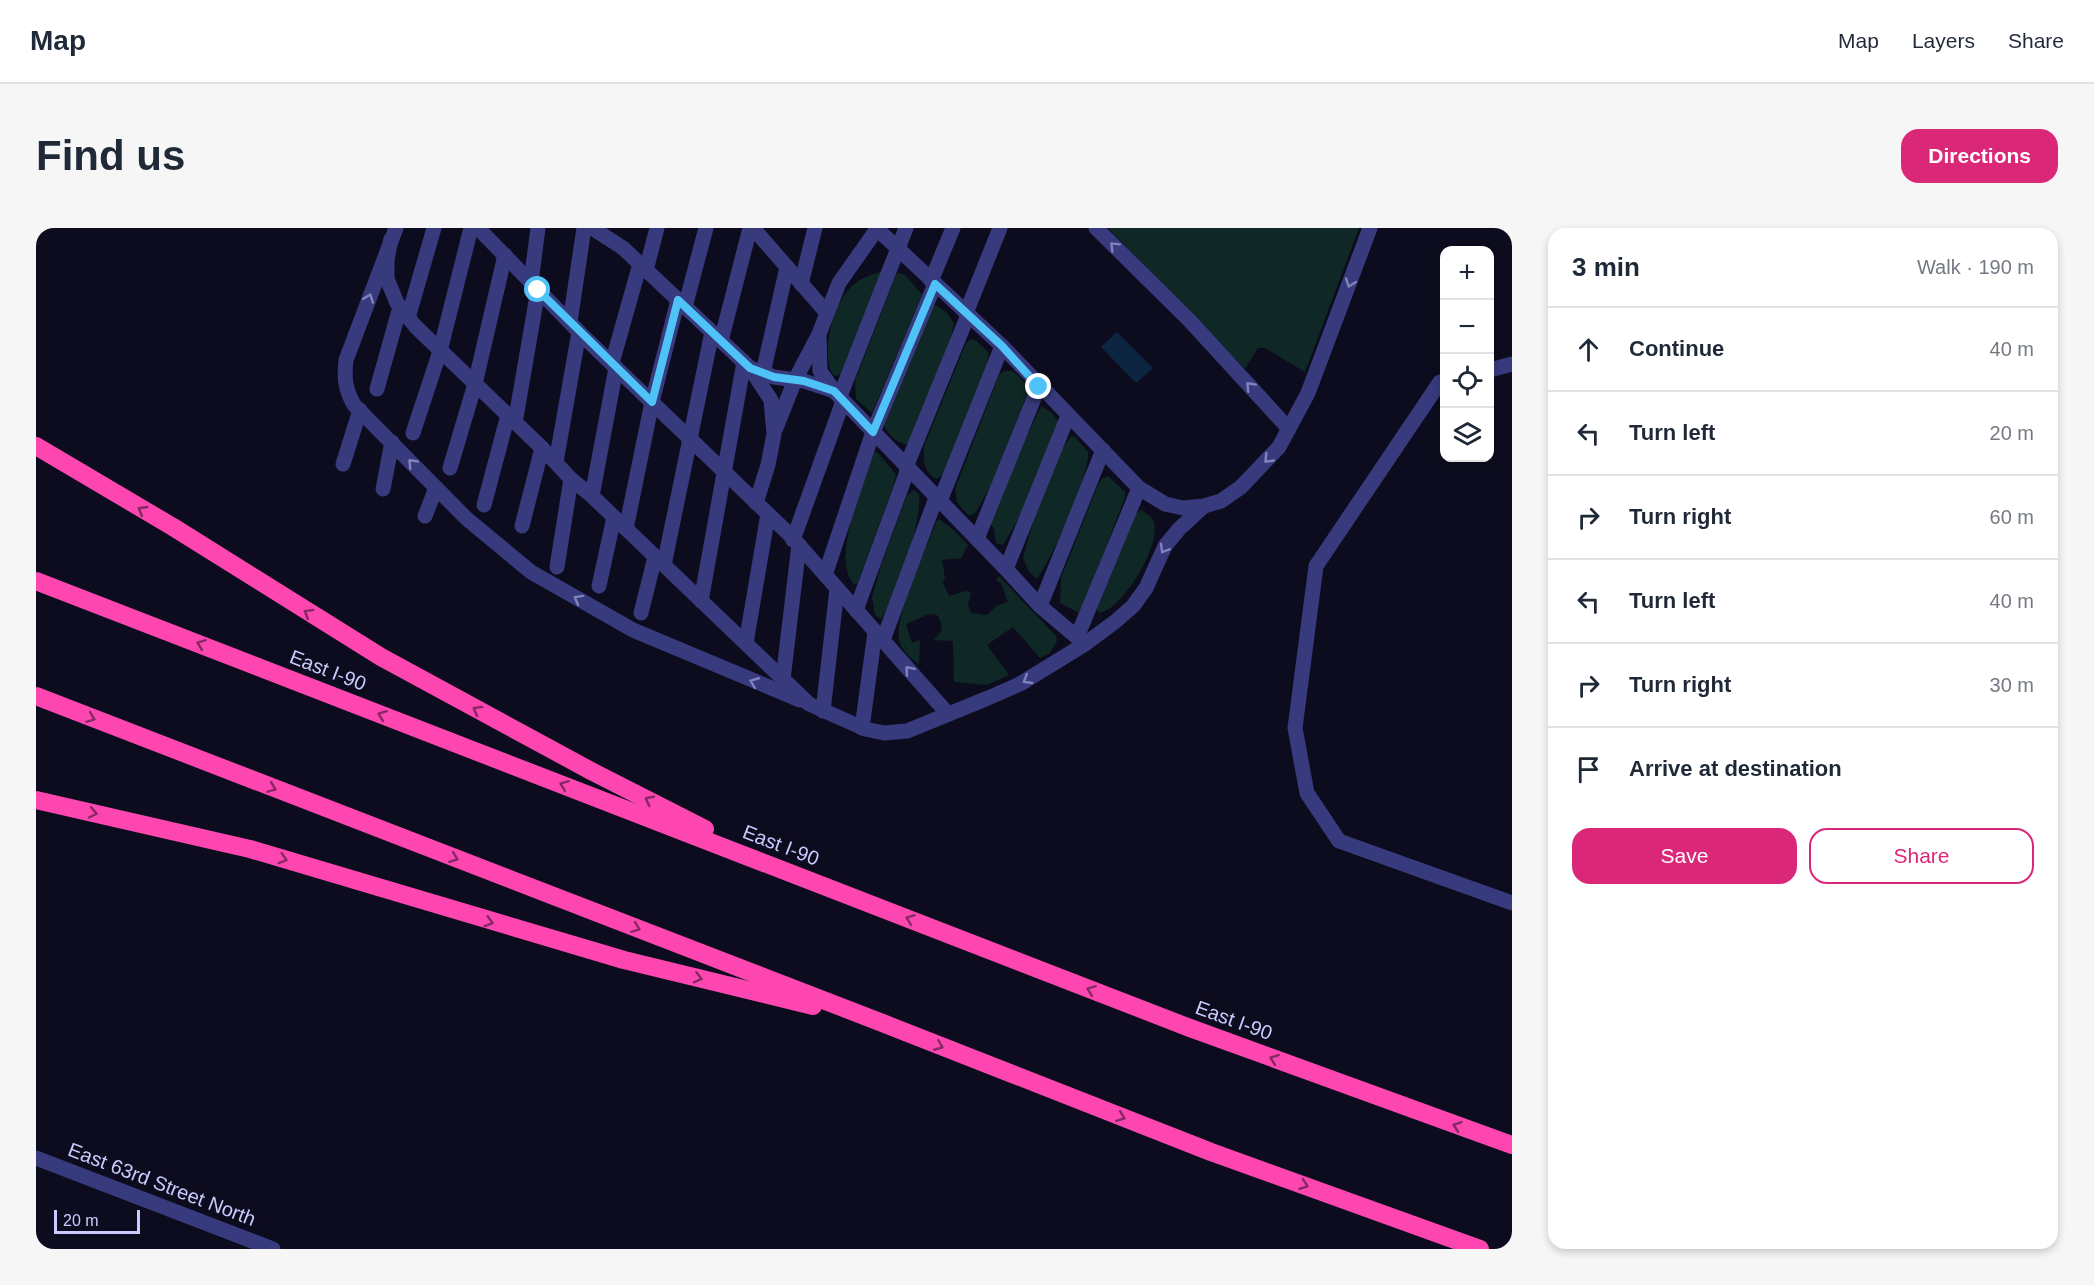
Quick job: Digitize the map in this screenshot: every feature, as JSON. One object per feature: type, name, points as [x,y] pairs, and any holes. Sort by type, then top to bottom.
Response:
[{"type":"highway","points":[[36,446],[172,527],[381,657],[593,772],[795,875]]},
{"type":"highway","name":"East I-90","points":[[36,581],[1190,1028],[1512,1145]]},
{"type":"highway","points":[[36,696],[1211,1152],[1480,1249]]},
{"type":"highway","points":[[36,800],[250,849],[624,960],[885,1024]]},
{"type":"street","points":[[377,389],[434,228]]},
{"type":"street","points":[[413,433],[440,351],[471,228]]},
{"type":"street","points":[[478,228],[492,234],[505,255],[575,327],[768,514],[948,714]]},
{"type":"street","points":[[484,506],[511,419],[535,286],[538,228]]},
{"type":"street","points":[[556,462],[575,327],[584,228]]},
{"type":"street","points":[[592,228],[622,248],[752,368],[771,400],[774,434]]},
{"type":"street","points":[[592,496],[614,366],[657,228]]},
{"type":"street","points":[[626,529],[652,402],[706,228]]},
{"type":"street","points":[[801,284],[815,228]]},
{"type":"street","points":[[783,679],[796,543],[839,396],[906,228]]},
{"type":"street","points":[[825,575],[873,432],[953,228]]},
{"type":"street","points":[[856,610],[907,468],[1000,228]]},
{"type":"street","points":[[1096,228],[1190,321],[1289,429]]},
{"type":"street","points":[[756,503],[768,465],[774,434],[795,380],[819,334],[839,283],[876,229],[1002,346],[1039,387],[1139,488],[1165,504],[1183,508],[1204,506],[1221,501],[1241,487],[1279,447],[1308,393],[1370,228]]},
{"type":"street","points":[[758,230],[827,313]]},
{"type":"street","points":[[641,613],[659,561],[716,336],[758,230]]},
{"type":"street","points":[[393,234],[387,260],[387,279],[404,312],[440,351],[542,448],[571,479],[592,496],[808,704]]},
{"type":"street","points":[[393,234],[346,360],[345,387],[354,405],[467,519],[531,572],[633,630],[862,728],[884,733],[907,731],[1020,684],[1081,641],[1116,621],[1133,606],[1146,588],[1165,546],[1179,529],[1204,506]]},
{"type":"street","points":[[450,468],[475,384],[505,255]]},
{"type":"street","points":[[701,601],[724,472],[752,368],[787,267]]},
{"type":"street","points":[[819,334],[820,371],[839,396],[1040,606],[1081,641]]},
{"type":"street","points":[[862,728],[879,636],[1002,346]]},
{"type":"street","points":[[1494,369],[1512,364]]},
{"type":"street","points":[[752,368],[839,396]]},
{"type":"street","points":[[1440,382],[1316,566],[1294,728],[1307,793],[1339,841],[1512,903]]},
{"type":"street","points":[[976,539],[1039,387]]},
{"type":"street","points":[[343,464],[360,410]]},
{"type":"street","points":[[1006,568],[1068,416]]},
{"type":"street","points":[[383,489],[392,442]]},
{"type":"street","points":[[522,526],[542,448]]},
{"type":"street","points":[[1040,606],[1103,450]]},
{"type":"street","points":[[557,567],[571,479]]},
{"type":"street","points":[[425,516],[436,488]]},
{"type":"street","points":[[1081,641],[1139,488]]},
{"type":"street","points":[[746,643],[768,514]]},
{"type":"street","points":[[599,586],[614,517]]},
{"type":"street","points":[[823,711],[837,589]]},
{"type":"street","name":"East 63rd Street North","points":[[36,1158],[273,1249]]},
{"type":"green space","points":[[1108,228],[1359,228],[1305,372],[1265,348],[1258,348],[1245,369]]},
{"type":"green space","points":[[880,272],[882,274],[841,373],[837,376],[832,374],[828,352],[829,339],[840,302],[854,284]]},
{"type":"green space","points":[[900,273],[906,276],[922,295],[872,413],[856,399],[855,381],[896,275]]},
{"type":"green space","points":[[933,304],[946,312],[954,323],[948,348],[908,445],[893,438],[883,424]]},
{"type":"green space","points":[[971,339],[989,353],[987,365],[944,474],[936,479],[928,472],[925,464],[924,446],[966,343]]},
{"type":"green space","points":[[1004,371],[1012,371],[1021,378],[1025,383],[1027,394],[992,483],[976,512],[968,515],[957,502],[955,489],[999,375]]},
{"type":"green space","points":[[1041,406],[1051,412],[1059,422],[1024,509],[1003,545],[996,543],[994,528],[990,524]]},
{"type":"green space","points":[[1071,436],[1075,437],[1088,452],[1087,464],[1069,517],[1037,579],[1029,572],[1023,558],[1048,478]]},
{"type":"green space","points":[[877,452],[896,474],[857,584],[854,584],[848,572],[847,539],[857,501],[874,453]]},
{"type":"green space","points":[[1108,476],[1125,492],[1125,497],[1079,613],[1060,603],[1061,578],[1097,487],[1102,479]]},
{"type":"green space","points":[[914,490],[919,494],[919,507],[913,540],[901,577],[881,619],[875,615],[872,597],[907,495]]},
{"type":"green space","points":[[1141,510],[1154,523],[1155,533],[1152,546],[1129,589],[1109,609],[1099,613],[1097,609],[1136,514]]},
{"type":"green space","points":[[939,519],[968,545],[961,558],[942,560],[945,578],[943,583],[949,596],[966,591],[971,593],[968,605],[971,613],[987,615],[996,606],[1008,602],[1001,583],[996,580],[999,576],[1056,636],[1057,641],[1050,653],[1040,658],[1013,627],[987,645],[1009,675],[987,685],[954,682],[953,641],[934,640],[941,631],[942,625],[937,615],[929,614],[906,624],[912,643],[920,640],[919,665],[905,651],[899,640],[901,615],[919,563]]},
{"type":"water","points":[[1117,332],[1152,367],[1136,383],[1101,347]]},
{"type":"route","points":[[538,290],[652,402],[678,300],[750,368],[774,377],[804,381],[834,391],[873,432],[935,284],[1002,346],[1039,387]]}]
